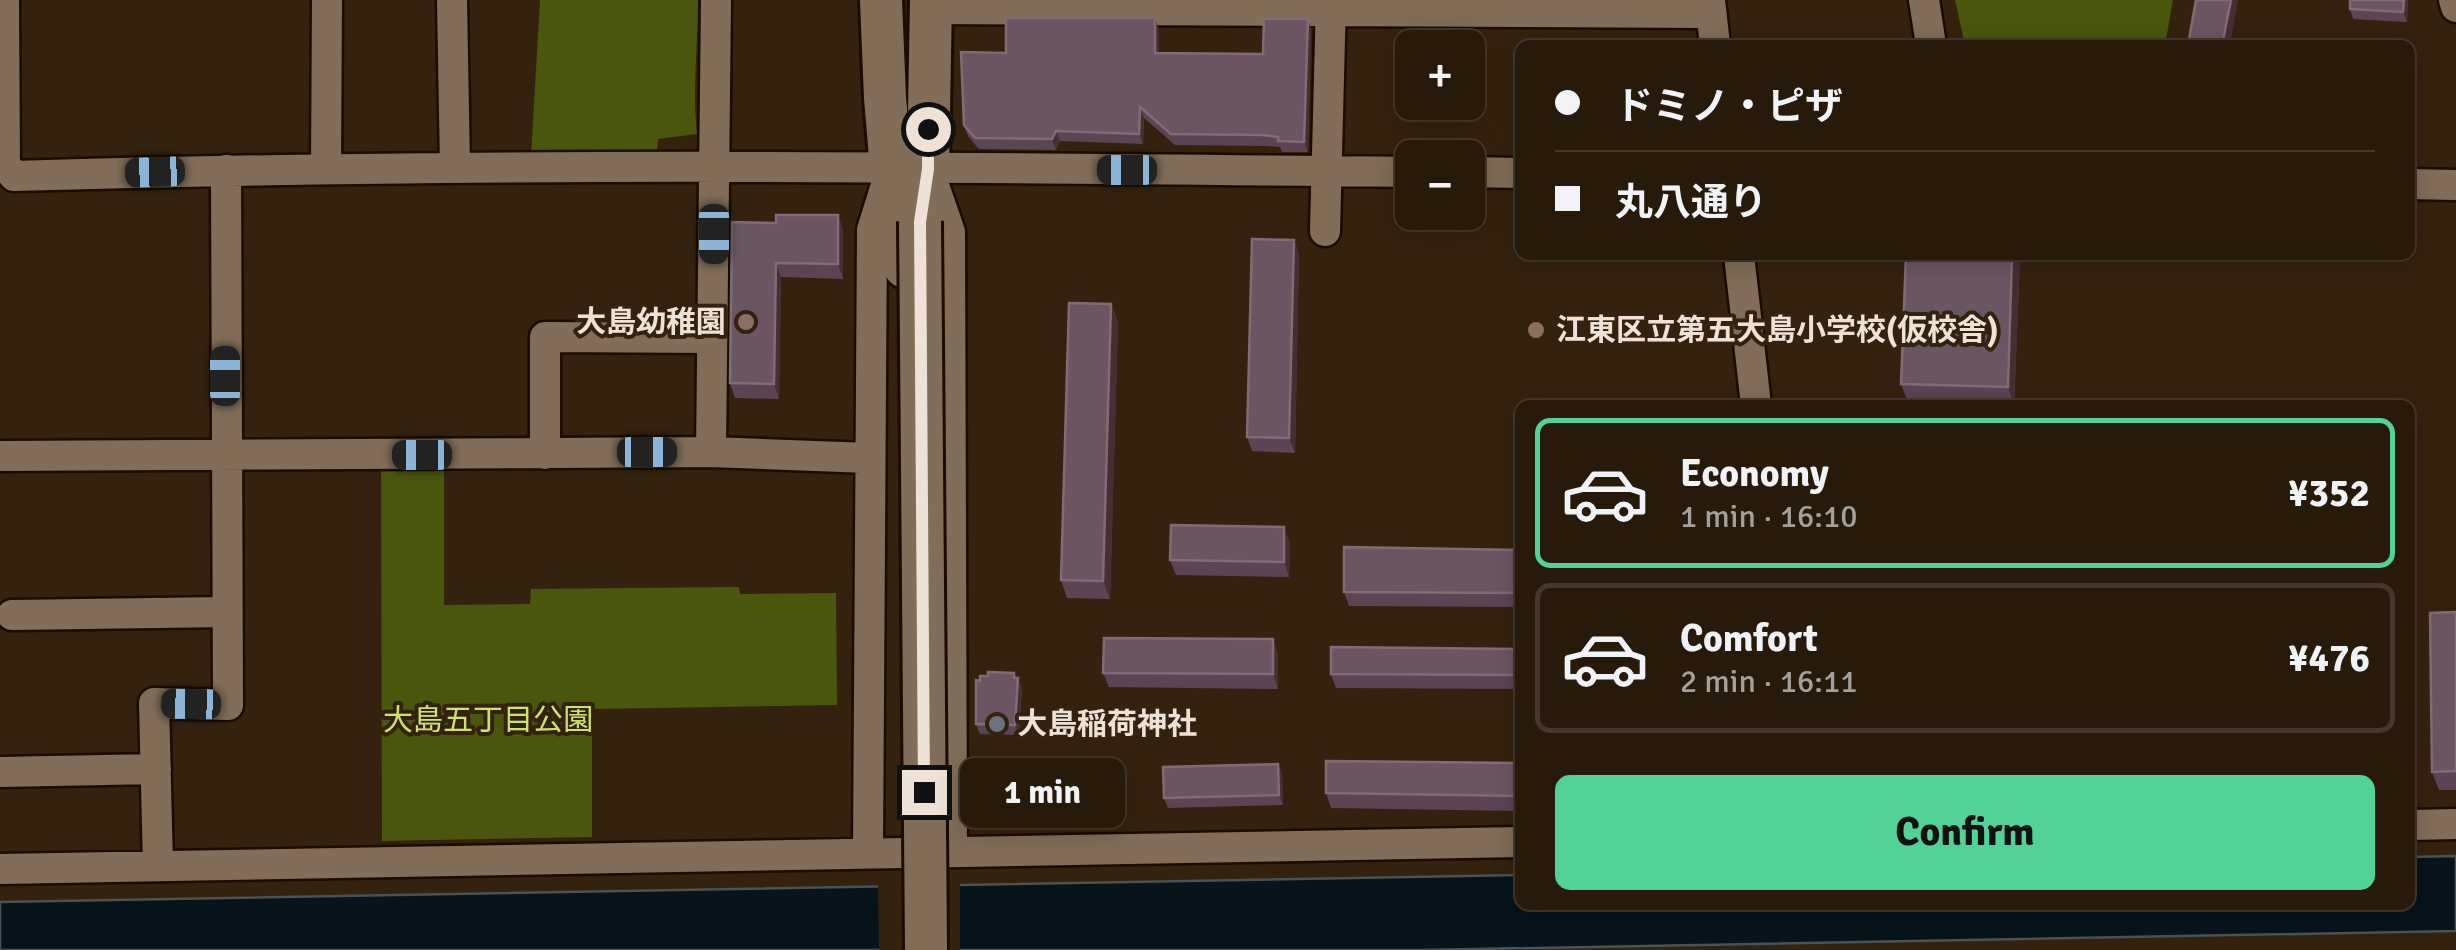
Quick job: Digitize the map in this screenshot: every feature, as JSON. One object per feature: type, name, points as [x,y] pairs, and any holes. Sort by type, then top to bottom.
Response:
[{"type":"main road","points":[[882,0],[885,98],[910,169]]},
{"type":"main road","points":[[926,950],[910,169],[931,5]]},
{"type":"main road","points":[[906,950],[902,450],[913,220]]},
{"type":"street","points":[[4,0],[5,165],[14,176],[714,165],[1395,172]]},
{"type":"street","points":[[326,169],[327,0]]},
{"type":"street","points":[[452,0],[456,168]]},
{"type":"street","points":[[711,452],[716,0]]},
{"type":"street","points":[[1924,0],[1931,40]]},
{"type":"street","points":[[2454,0],[2456,8]]},
{"type":"street","points":[[931,5],[1710,7],[1714,40]]},
{"type":"street","points":[[1325,231],[1331,6]]},
{"type":"street","points":[[868,852],[872,230],[910,169]]},
{"type":"street","points":[[910,169],[950,232],[952,850]]},
{"type":"street","points":[[158,866],[154,703],[228,705],[226,170]]},
{"type":"street","points":[[1485,172],[1515,172]]},
{"type":"street","points":[[2415,184],[2456,184]]},
{"type":"street","points":[[1740,260],[1755,400]]},
{"type":"street","points":[[544,454],[545,337],[712,338]]},
{"type":"street","points":[[0,456],[711,452],[868,458]]},
{"type":"street","points":[[12,615],[227,612]]},
{"type":"street","points":[[0,772],[156,769]]},
{"type":"street","points":[[2415,826],[2456,824]]},
{"type":"street","points":[[0,868],[1515,842]]},
{"type":"green space","points":[[540,0],[698,0],[697,134],[658,139],[657,153],[531,156]]},
{"type":"green space","points":[[1955,0],[2173,0],[2166,40],[1964,40]]},
{"type":"green space","name":"大島五丁目公園","points":[[444,470],[444,605],[530,604],[531,589],[739,587],[740,594],[836,593],[837,705],[592,709],[592,837],[382,841],[381,471]]},
{"type":"shaded area","points":[[2456,856],[2456,931],[1423,950],[0,950],[0,902],[1515,875],[1515,910],[2415,910],[2415,857]]},
{"type":"pier","points":[[960,880],[960,950],[879,950],[878,881]]},
{"type":"building","points":[[2196,0],[2231,0],[2223,40],[2189,40]]},
{"type":"building","points":[[2350,0],[2404,0],[2403,12],[2350,9]]},
{"type":"building","points":[[1006,18],[1155,18],[1155,53],[1263,54],[1264,19],[1308,19],[1304,142],[1278,141],[1278,137],[1263,135],[1171,134],[1140,107],[1139,134],[1056,131],[1052,139],[975,138],[964,125],[961,52],[1006,53]]},
{"type":"building","points":[[776,215],[838,215],[838,264],[776,263],[774,384],[730,383],[732,222],[776,223]]},
{"type":"building","points":[[1252,239],[1294,240],[1289,438],[1247,437]]},
{"type":"building","points":[[1906,260],[2012,260],[2008,387],[1901,384]]},
{"type":"building","points":[[1069,303],[1111,304],[1103,581],[1061,580]]},
{"type":"building","points":[[1171,525],[1284,527],[1284,562],[1170,560]]},
{"type":"building","points":[[1344,547],[1515,550],[1515,593],[1344,592]]},
{"type":"building","points":[[2456,612],[2456,771],[2432,772],[2430,613]]},
{"type":"building","points":[[1104,638],[1273,639],[1273,674],[1103,673]]},
{"type":"building","points":[[1331,647],[1515,649],[1515,675],[1331,674]]},
{"type":"building","points":[[988,672],[1014,673],[1014,678],[1018,678],[1015,725],[976,724],[976,680],[988,676]]},
{"type":"building","points":[[1326,761],[1515,763],[1515,796],[1326,793]]},
{"type":"building","points":[[1278,764],[1279,795],[1164,798],[1163,767]]},
{"type":"place","name":"大島幼稚園","points":[[746,322]]},
{"type":"place","name":"江東区立第五大島小学校(仮校舎)","points":[[1536,330]]},
{"type":"place","name":"大島稲荷神社","points":[[997,724]]},
{"type":"route","points":[[924,792],[920,222],[928,169],[928,129]]}]
